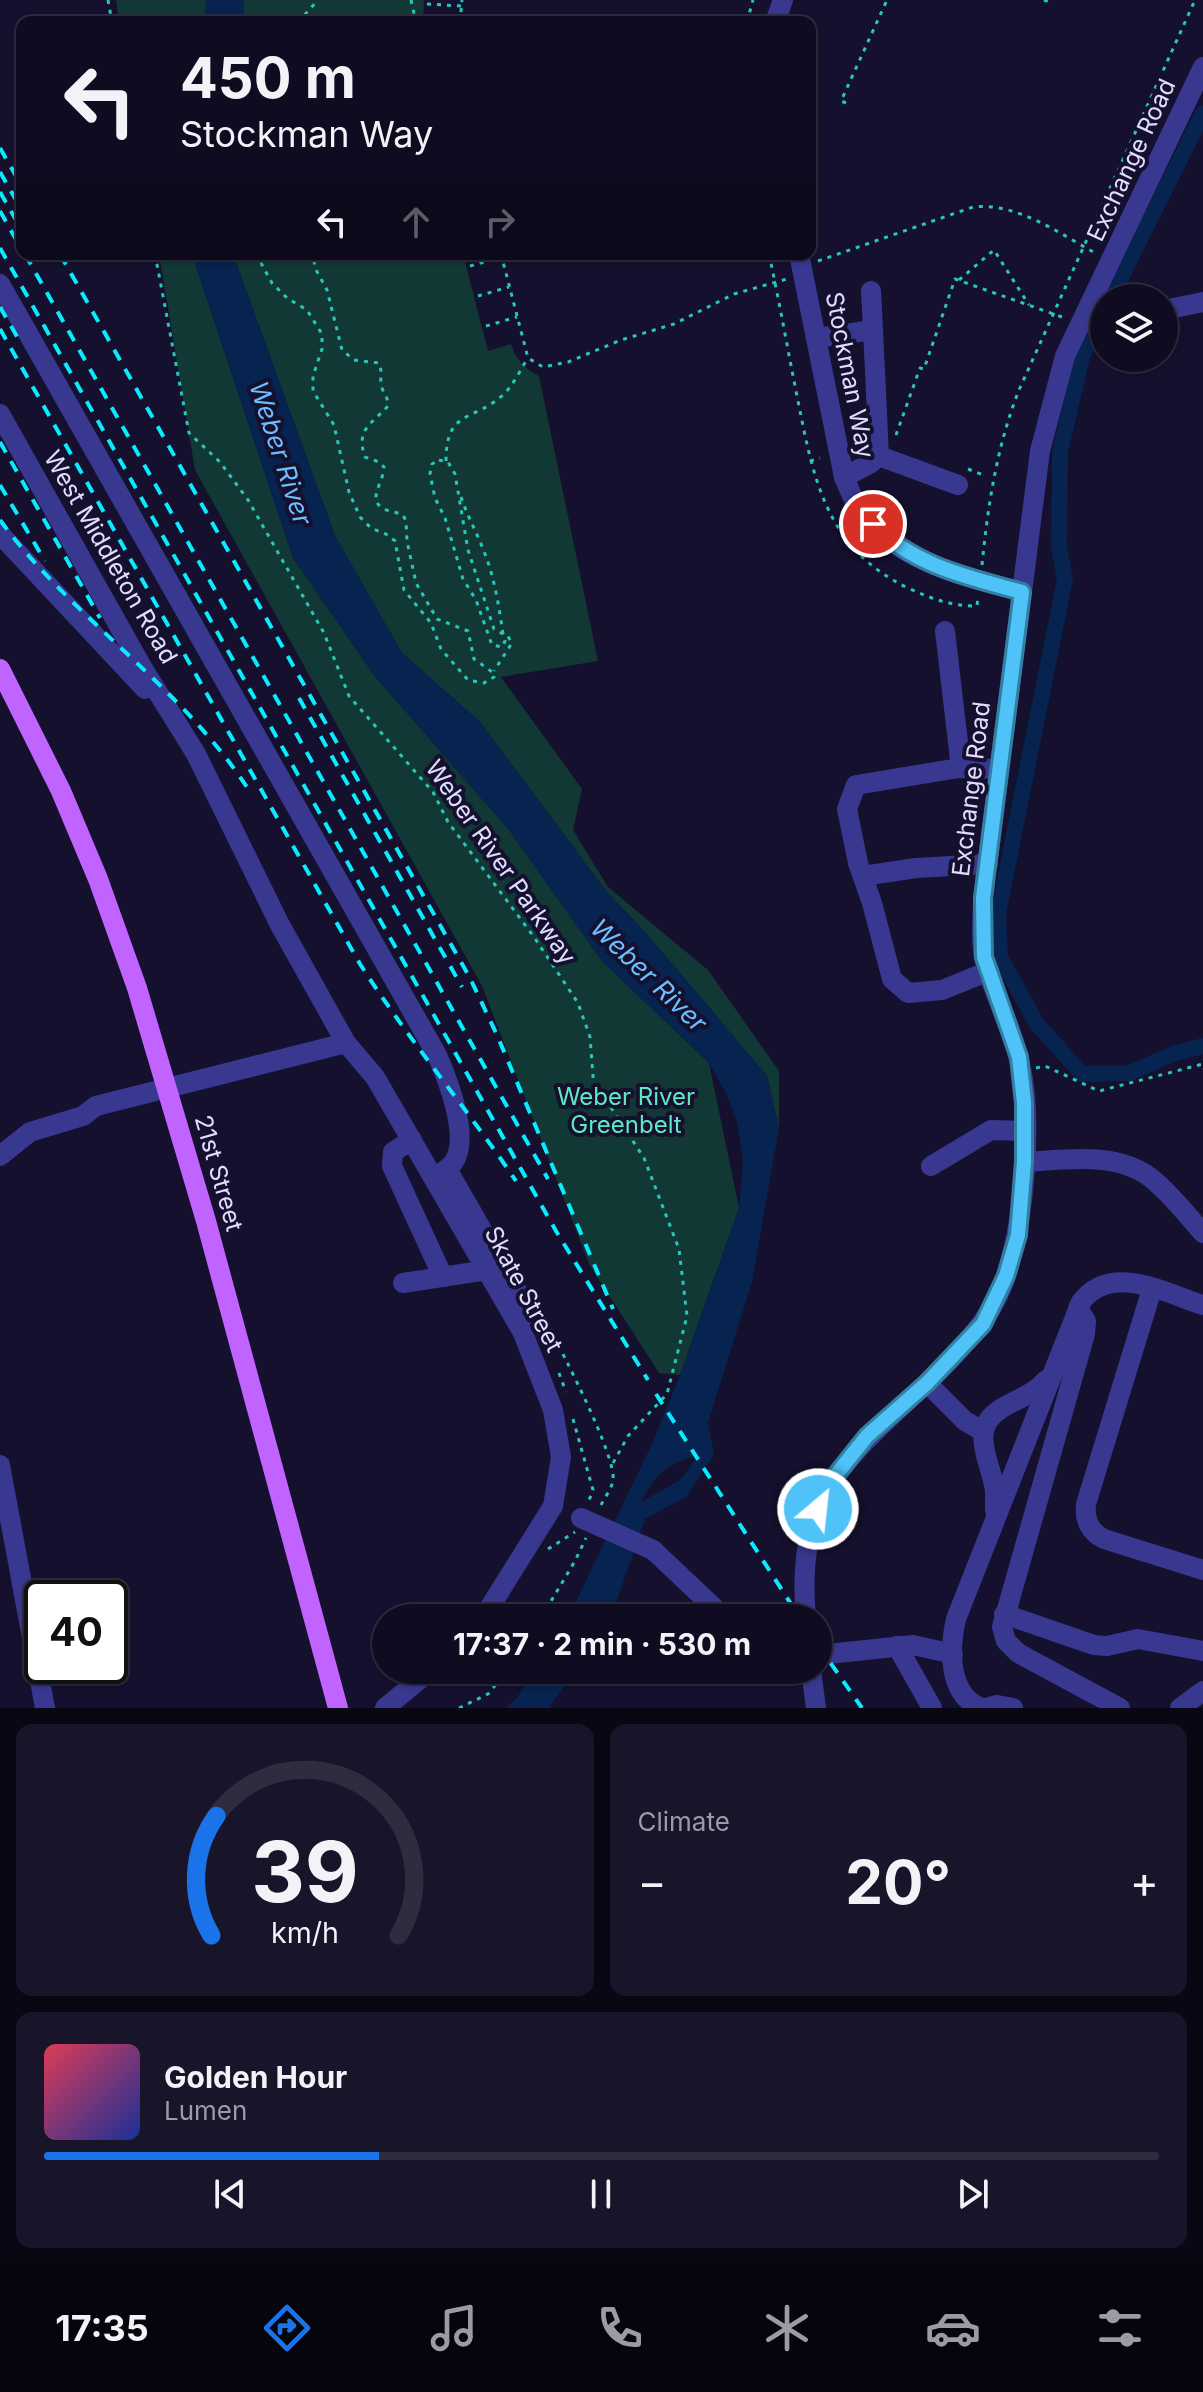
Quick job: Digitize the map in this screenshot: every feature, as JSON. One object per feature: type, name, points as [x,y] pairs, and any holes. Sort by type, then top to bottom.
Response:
[{"type":"main road","name":"21st Street","points":[[0,669],[61,791],[98,879],[137,988],[168,1088],[338,1708]]},
{"type":"street","points":[[770,16],[783,0]]},
{"type":"street","name":"Exchange Road","points":[[1104,284],[1111,262],[1202,75]]},
{"type":"street","name":"Stockman Way","points":[[799,260],[806,339],[844,477],[860,510],[886,537],[918,559],[953,573],[1022,592]]},
{"type":"street","points":[[0,284],[437,1055],[450,1090],[460,1135],[459,1152],[440,1173],[523,1317]]},
{"type":"street","points":[[871,291],[886,449]]},
{"type":"street","points":[[1178,307],[1203,302]]},
{"type":"street","name":"Exchange Road","points":[[806,1604],[807,1542],[831,1481],[867,1436],[927,1383],[983,1324],[1006,1276],[1018,1235],[1025,1131],[1021,1071],[1019,1057],[984,957],[983,898],[1040,451],[1065,356],[1090,323]]},
{"type":"street","points":[[806,339],[873,330]]},
{"type":"street","name":"West Middleton Road","points":[[0,414],[142,667],[178,724],[280,925],[333,1018]]},
{"type":"street","points":[[886,449],[963,477]]},
{"type":"street","points":[[844,477],[871,463],[886,449]]},
{"type":"street","name":"West Middleton Road","points":[[0,534],[178,724]]},
{"type":"street","points":[[945,631],[961,768]]},
{"type":"street","points":[[989,971],[942,990],[908,993],[892,979],[847,809],[856,785],[961,768],[999,769]]},
{"type":"street","points":[[863,876],[916,868],[988,864]]},
{"type":"street","name":"Skate Street","points":[[333,1018],[346,1043],[375,1077],[412,1140],[440,1173],[487,1270],[523,1317],[553,1410],[561,1457],[553,1506],[492,1604]]},
{"type":"street","points":[[0,1156],[30,1132],[83,1116],[96,1106],[346,1043]]},
{"type":"street","points":[[931,1166],[991,1130],[1025,1131]]},
{"type":"street","points":[[412,1140],[393,1152],[392,1166],[443,1277]]},
{"type":"street","points":[[1024,1162],[1091,1159],[1126,1165],[1152,1179],[1203,1233]]},
{"type":"street","points":[[403,1283],[487,1270]]},
{"type":"street","points":[[1013,1708],[997,1705],[984,1708],[966,1701],[958,1690],[953,1654],[956,1619],[1078,1308],[1086,1296],[1104,1283],[1127,1282],[1203,1305]]},
{"type":"street","points":[[1152,1289],[1086,1504],[1086,1519],[1093,1531],[1104,1539],[1203,1570]]},
{"type":"street","points":[[1078,1308],[1087,1328],[1004,1614],[1003,1634],[1011,1648],[1120,1708]]},
{"type":"street","points":[[994,1522],[995,1497],[983,1449],[984,1432],[993,1416],[1037,1389],[1054,1368]]},
{"type":"street","points":[[927,1383],[965,1421],[984,1432]]},
{"type":"street","points":[[0,1465],[45,1708]]},
{"type":"street","points":[[553,1506],[584,1526],[653,1550],[710,1604]]},
{"type":"street","points":[[1004,1614],[1094,1645],[1107,1646],[1138,1639],[1203,1651]]},
{"type":"street","points":[[897,1646],[932,1708]]},
{"type":"street","points":[[832,1653],[923,1646],[953,1654]]},
{"type":"street","points":[[385,1708],[414,1684]]},
{"type":"street","points":[[813,1684],[816,1708]]},
{"type":"street","points":[[1180,1708],[1203,1691]]},
{"type":"path","points":[[303,16],[318,0]]},
{"type":"path","points":[[460,16],[462,0]]},
{"type":"path","points":[[749,16],[753,0]]},
{"type":"path","points":[[846,103],[841,101],[887,0]]},
{"type":"path","points":[[1044,0],[1052,3]]},
{"type":"path","points":[[987,519],[1000,442],[1030,362],[1195,0]]},
{"type":"path","points":[[427,4],[461,6]]},
{"type":"path","points":[[750,13],[758,16]]},
{"type":"path","points":[[1152,95],[1161,98]]},
{"type":"path","points":[[820,260],[973,207],[990,205],[1018,213],[1111,262]]},
{"type":"path","points":[[959,280],[994,250],[1029,305]]},
{"type":"path","name":"Weber River Parkway","points":[[156,260],[189,433],[220,462],[248,500],[324,633],[349,696],[433,792],[448,822],[534,937],[578,1003],[590,1037],[594,1089],[612,1109],[644,1158],[679,1249],[687,1316],[667,1394],[628,1436],[612,1465],[613,1482],[584,1526],[575,1561],[549,1604]]},
{"type":"path","points":[[259,260],[272,283],[287,298],[307,310],[322,334],[313,391],[334,425],[349,492],[360,517],[371,528],[395,541],[404,590],[431,623],[437,643],[449,659],[468,680],[477,684],[494,677],[494,671],[512,643],[507,635],[494,629],[468,550],[455,474],[446,461],[450,430],[457,422],[504,395],[528,358]]},
{"type":"path","points":[[314,260],[329,295],[342,350],[354,360],[379,363],[381,367],[382,387],[388,406],[370,421],[362,440],[365,457],[384,467],[375,501],[388,511],[403,515],[414,577],[437,619],[468,631],[474,659],[494,671]]},
{"type":"path","points":[[470,266],[487,260]]},
{"type":"path","points":[[502,260],[528,358],[543,367],[555,366],[621,340],[674,324],[734,294],[788,279]]},
{"type":"path","points":[[886,449],[920,368],[924,369],[955,279],[1062,317]]},
{"type":"path","points":[[478,296],[509,287]]},
{"type":"path","points":[[486,326],[517,317]]},
{"type":"path","points":[[787,342],[806,339]]},
{"type":"path","points":[[810,461],[820,458]]},
{"type":"path","points":[[446,461],[439,460],[432,464],[430,474],[435,498],[445,518],[463,579],[476,600],[492,645],[502,647]]},
{"type":"path","points":[[963,477],[983,475]]},
{"type":"path","points":[[458,490],[492,575],[505,643],[502,658]]},
{"type":"path","points":[[878,570],[883,563]]},
{"type":"path","points":[[1021,1071],[1045,1066],[1099,1091],[1203,1064]]},
{"type":"path","points":[[523,1317],[548,1325],[578,1383],[612,1465]]},
{"type":"path","points":[[543,1552],[584,1526]]},
{"type":"path","points":[[515,1604],[517,1597]]},
{"type":"path","points":[[459,1708],[488,1694],[496,1684]]},
{"type":"green space","points":[[116,0],[206,0],[205,16],[118,16]]},
{"type":"green space","points":[[244,0],[424,0],[423,16],[243,16]]},
{"type":"green space","name":"Weber River Greenbelt","points":[[160,260],[194,260],[293,558],[374,675],[509,830],[602,961],[709,1063],[739,1208],[680,1375],[659,1373],[589,1264],[482,986],[195,470]]},
{"type":"green space","points":[[235,260],[465,260],[488,351],[511,344],[521,363],[539,376],[598,661],[501,677],[582,789],[573,830],[608,887],[708,970],[779,1071],[779,1128],[767,1076],[646,933],[606,891],[480,722],[402,653],[335,536]]},
{"type":"water","points":[[206,0],[244,0],[243,16],[205,16]]},
{"type":"water","name":"Weber River","points":[[194,260],[235,260],[335,536],[402,653],[480,722],[606,891],[646,933],[767,1076],[779,1128],[752,1282],[708,1423],[714,1454],[686,1497],[645,1519],[616,1604],[575,1604],[650,1448],[680,1375],[739,1208],[743,1160],[737,1123],[727,1095],[709,1063],[602,961],[509,830],[374,675],[293,558]],"holes":[[[698,1456],[680,1480],[641,1502],[651,1484],[670,1466]]]},
{"type":"water","points":[[526,1684],[566,1684],[549,1708],[506,1708]]},
{"type":"waterway","points":[[1118,284],[1203,113]]},
{"type":"waterway","points":[[1090,341],[1082,357],[1060,452],[1059,548],[1065,579],[998,914],[1000,957],[1037,1024],[1082,1074],[1129,1073],[1173,1054],[1203,1046]]},
{"type":"railway","points":[[0,148],[16,176]]},
{"type":"railway","points":[[0,172],[16,200]]},
{"type":"railway","points":[[0,192],[16,220]]},
{"type":"railway","points":[[0,211],[16,239]]},
{"type":"railway","points":[[0,248],[556,1231],[648,1380]]},
{"type":"railway","points":[[28,260],[548,1179]]},
{"type":"railway","points":[[63,260],[470,978],[613,1309]]},
{"type":"railway","points":[[0,307],[19,340]]},
{"type":"railway","points":[[0,329],[360,964],[516,1181]]},
{"type":"railway","points":[[0,442],[100,618]]},
{"type":"railway","points":[[0,485],[45,561]]},
{"type":"railway","points":[[0,520],[61,590],[194,721],[225,756],[252,795]]},
{"type":"railway","points":[[299,698],[462,987]]},
{"type":"railway","points":[[656,1394],[791,1604]]},
{"type":"railway","points":[[832,1665],[862,1708]]},
{"type":"route","points":[[818,1509],[831,1481],[867,1436],[927,1383],[983,1324],[1006,1276],[1018,1235],[1024,1162],[1024,1103],[1019,1057],[984,957],[983,898],[1022,592],[953,573],[918,559],[873,524]]}]
